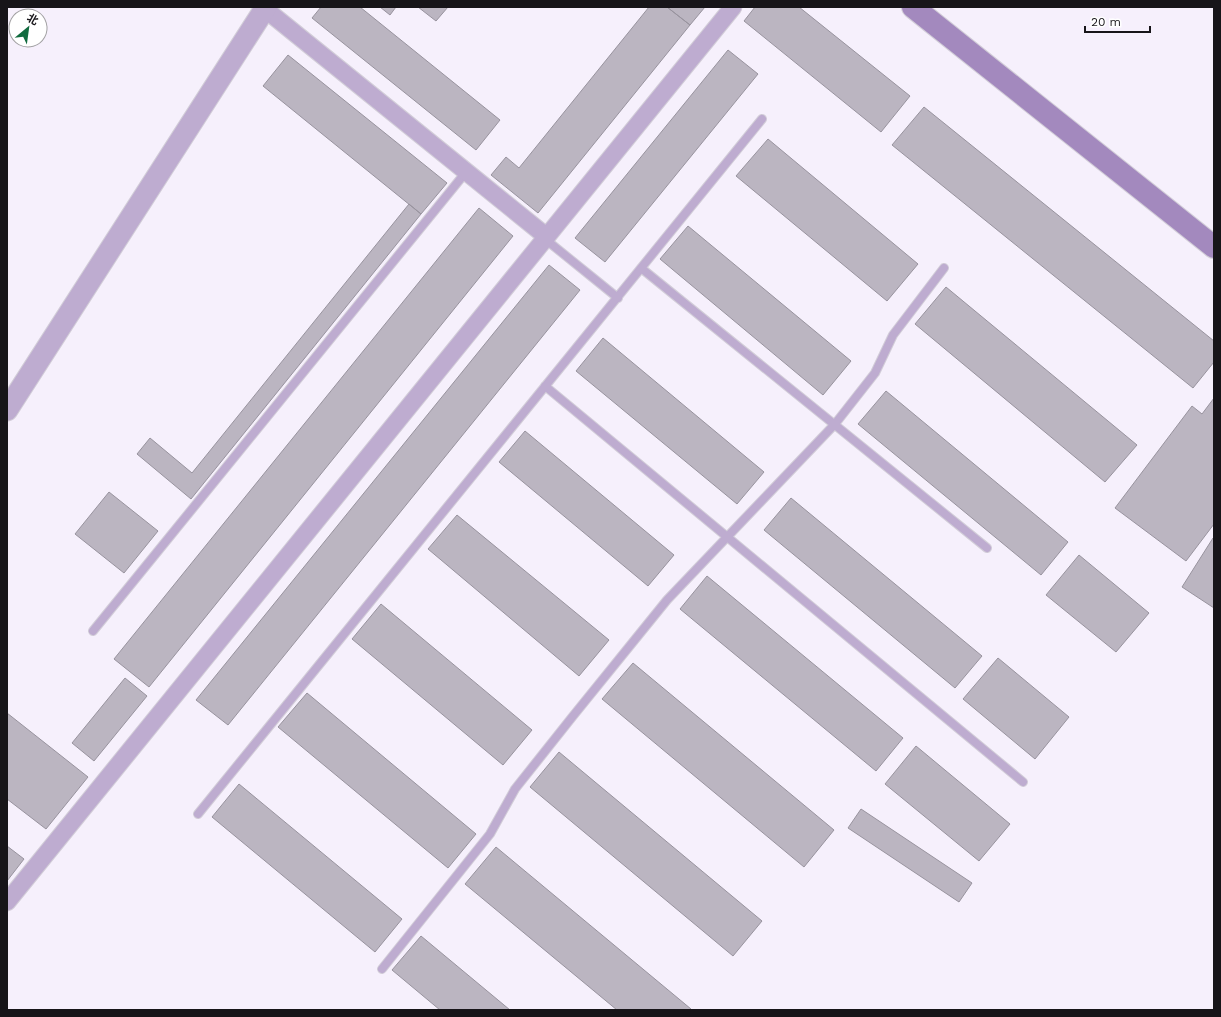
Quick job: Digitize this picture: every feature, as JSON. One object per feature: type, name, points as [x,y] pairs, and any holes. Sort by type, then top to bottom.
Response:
[{"type":"main road","points":[[913,7],[1214,247]]},
{"type":"street","points":[[7,902],[733,7]]},
{"type":"street","points":[[7,410],[265,8],[546,238]]},
{"type":"lane","points":[[198,814],[762,119]]},
{"type":"lane","points":[[93,631],[466,172]]},
{"type":"lane","points":[[546,238],[618,298]]},
{"type":"lane","points":[[642,268],[987,548]]},
{"type":"lane","points":[[382,969],[490,834],[515,789],[667,600],[835,424],[875,373],[893,335],[944,268]]},
{"type":"lane","points":[[545,386],[1022,782]]},
{"type":"building","points":[[321,7],[360,7],[500,120],[476,150],[312,18]]},
{"type":"building","points":[[380,7],[396,7],[390,15]]},
{"type":"building","points":[[418,7],[448,7],[436,21]]},
{"type":"building","points":[[649,7],[667,7],[690,25],[538,213],[491,175],[506,157],[519,168]]},
{"type":"building","points":[[667,7],[705,7],[690,25]]},
{"type":"building","points":[[755,7],[799,7],[910,96],[881,132],[744,21]]},
{"type":"building","points":[[728,50],[758,74],[605,262],[575,238]]},
{"type":"building","points":[[288,55],[447,183],[421,214],[263,86]]},
{"type":"building","points":[[924,107],[1214,341],[1214,362],[1193,388],[892,145]]},
{"type":"building","points":[[768,139],[918,264],[887,301],[736,176]]},
{"type":"building","points":[[409,204],[421,214],[191,499],[137,454],[150,438],[192,473]]},
{"type":"building","points":[[479,208],[513,236],[149,687],[114,659]]},
{"type":"building","points":[[688,226],[851,361],[823,395],[660,259]]},
{"type":"building","points":[[549,265],[580,290],[228,725],[196,700]]},
{"type":"building","points":[[946,287],[1137,445],[1105,482],[915,324]]},
{"type":"building","points":[[603,338],[764,472],[737,504],[576,371]]},
{"type":"building","points":[[886,391],[1068,542],[1041,575],[858,424]]},
{"type":"building","points":[[1214,398],[1214,524],[1186,561],[1115,508],[1192,406],[1202,414]]},
{"type":"building","points":[[525,431],[674,555],[648,586],[499,462]]},
{"type":"building","points":[[109,492],[158,531],[124,573],[75,534]]},
{"type":"building","points":[[791,498],[982,656],[955,688],[764,530]]},
{"type":"building","points":[[457,515],[609,640],[579,676],[428,549]]},
{"type":"building","points":[[1213,538],[1214,539],[1214,608],[1182,587]]},
{"type":"building","points":[[1079,555],[1149,613],[1116,652],[1046,595]]},
{"type":"building","points":[[707,576],[903,738],[876,771],[680,609]]},
{"type":"building","points":[[381,604],[532,730],[503,765],[352,639]]},
{"type":"building","points":[[998,658],[1069,717],[1035,759],[963,699]]},
{"type":"building","points":[[633,663],[834,830],[804,867],[602,699]]},
{"type":"building","points":[[125,678],[147,696],[94,761],[72,743]]},
{"type":"building","points":[[307,693],[476,834],[448,868],[278,727]]},
{"type":"building","points":[[7,713],[88,777],[46,829],[7,799]]},
{"type":"building","points":[[916,746],[1010,824],[979,861],[885,784]]},
{"type":"building","points":[[559,752],[762,921],[733,956],[530,787]]},
{"type":"building","points":[[239,784],[402,919],[375,952],[212,817]]},
{"type":"building","points":[[861,809],[972,883],[959,902],[848,828]]},
{"type":"building","points":[[7,846],[24,859],[7,881]]},
{"type":"building","points":[[496,847],[691,1009],[617,1010],[465,884]]},
{"type":"building","points":[[421,936],[510,1010],[440,1010],[392,970]]}]
